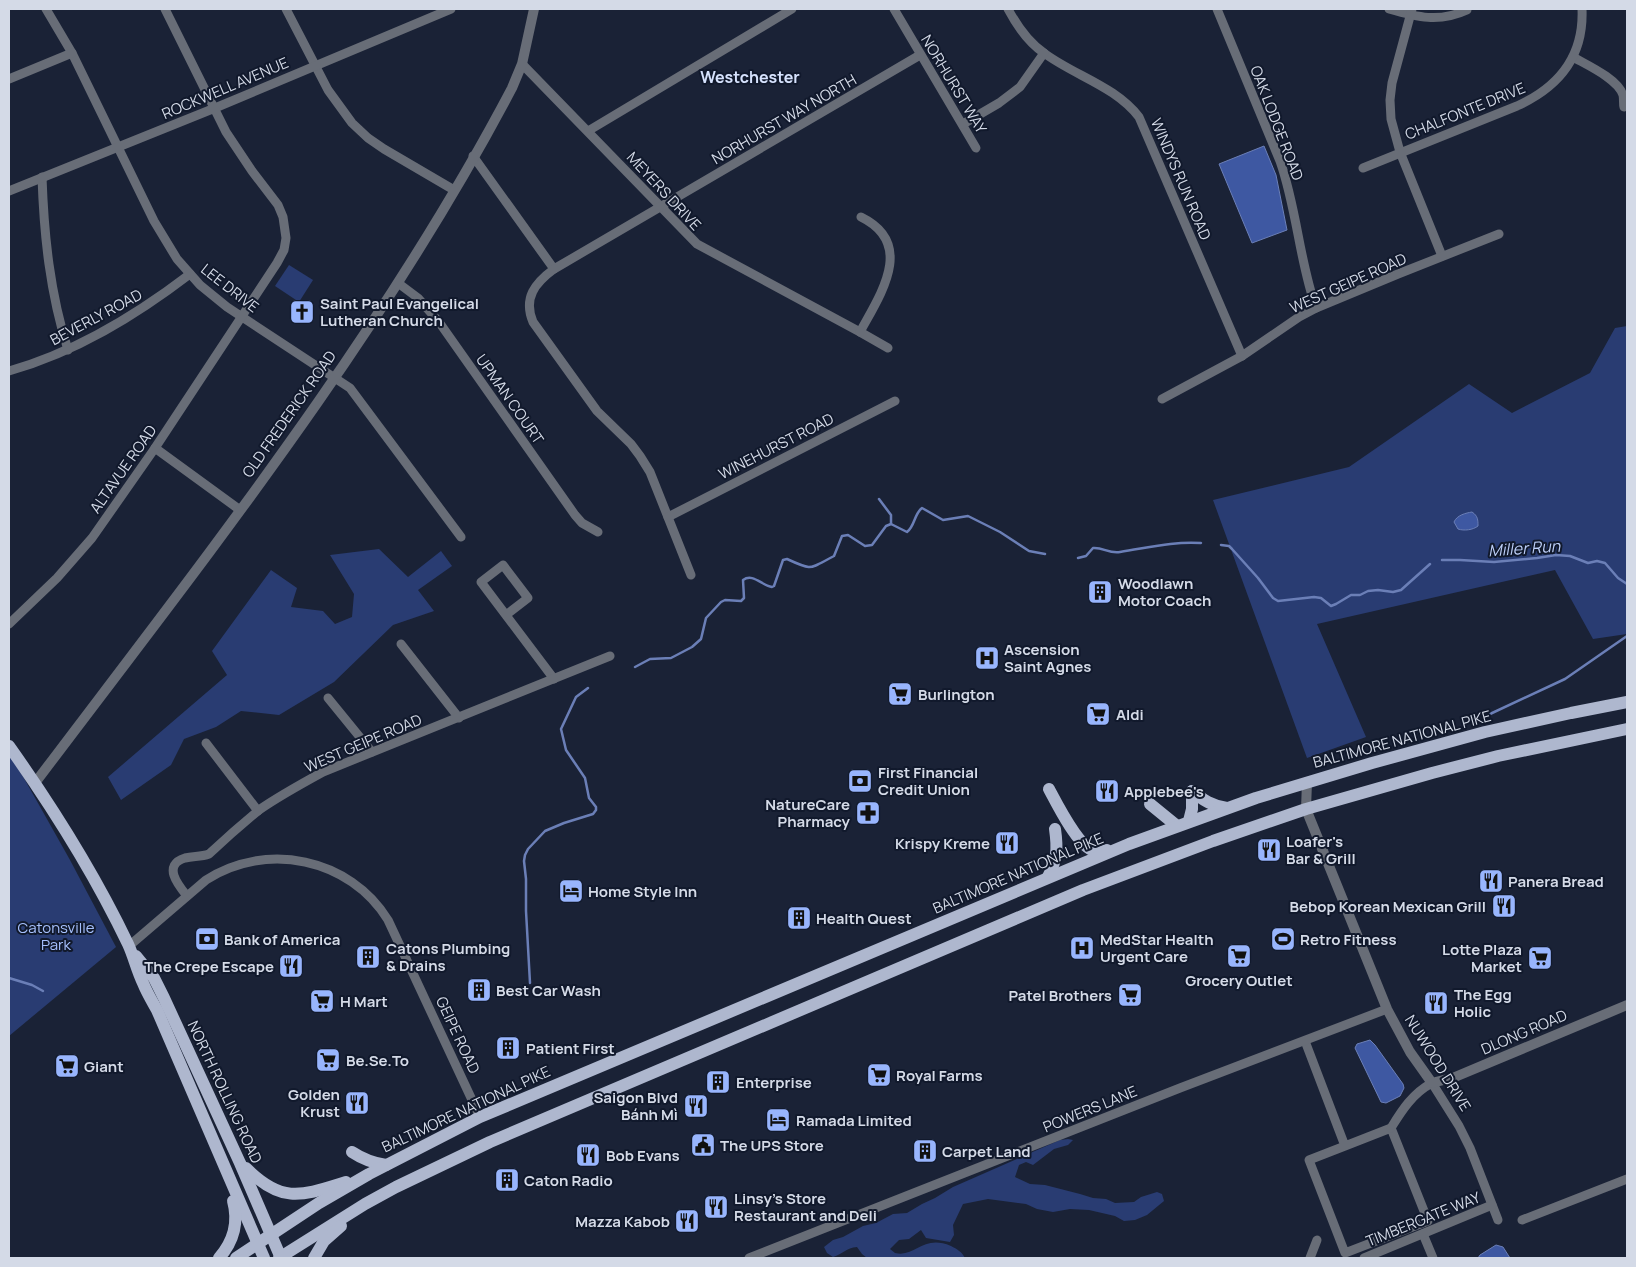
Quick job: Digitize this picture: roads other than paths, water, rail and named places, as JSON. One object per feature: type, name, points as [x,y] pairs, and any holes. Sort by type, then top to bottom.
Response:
[{"type":"main road","name":"BALTIMORE NATIONAL PIKE","points":[[236,1258],[319,1203],[369,1174],[480,1117],[1129,844],[1307,782],[1485,732],[1627,702]]},
{"type":"main road","points":[[280,1258],[365,1204],[426,1172],[518,1129],[1075,894],[1213,840],[1306,809],[1498,756],[1627,729]]},
{"type":"main road","name":"NORTH ROLLING ROAD","points":[[9,746],[35,783],[102,893],[129,946],[143,983],[161,1018],[264,1258]]},
{"type":"main road","points":[[1049,789],[1081,843],[1086,848],[1099,852],[1129,844]]},
{"type":"main road","points":[[1150,804],[1183,824],[1192,809],[1192,791],[1207,803],[1216,807],[1228,808]]},
{"type":"main road","points":[[1048,878],[1055,863],[1057,852],[1054,829]]},
{"type":"main road","name":"NORTH ROLLING ROAD","points":[[129,946],[154,978],[240,1162],[280,1258]]},
{"type":"main road","points":[[352,1152],[362,1159],[386,1165]]},
{"type":"main road","points":[[219,1258],[228,1248],[236,1226],[236,1215],[221,1160]]},
{"type":"main road","points":[[240,1162],[266,1186],[290,1194],[306,1194],[318,1191],[369,1174]]},
{"type":"main road","points":[[314,1258],[324,1241],[365,1204]]},
{"type":"street","name":"LEE DRIVE","points":[[46,9],[72,53],[166,241],[178,259],[190,274],[214,296],[350,388],[461,537]]},
{"type":"street","name":"ALTAVUE ROAD","points":[[9,624],[74,560],[115,507],[278,263],[284,250],[285,228],[283,216],[278,205],[238,151],[214,108],[166,9]]},
{"type":"street","points":[[286,9],[315,65],[340,107],[352,123],[368,138],[454,190]]},
{"type":"street","name":"ROCKWELL AVENUE","points":[[9,191],[451,9]]},
{"type":"street","name":"OLD FREDERICK ROAD","points":[[35,783],[240,510],[398,283],[504,102],[522,64],[534,9]]},
{"type":"street","points":[[588,131],[792,9]]},
{"type":"street","name":"NORHURST WAY","points":[[894,9],[976,148]]},
{"type":"street","name":"WINDYS RUN ROAD","points":[[1008,9],[1027,38],[1044,53],[1114,93],[1128,104],[1139,117],[1242,356]]},
{"type":"street","name":"OAK LODGE ROAD","points":[[1217,9],[1288,184],[1304,271],[1316,308]]},
{"type":"street","points":[[1390,9],[1411,12],[1429,19],[1456,15],[1467,10]]},
{"type":"street","name":"CHALFONTE DRIVE","points":[[1363,168],[1534,98],[1554,82],[1573,57],[1580,36],[1582,9]]},
{"type":"street","points":[[1411,12],[1395,68],[1390,100],[1391,119],[1400,152],[1442,256]]},
{"type":"street","points":[[9,79],[72,53]]},
{"type":"street","points":[[963,124],[1020,87],[1044,53]]},
{"type":"street","name":"NORHURST WAY NORTH","points":[[554,270],[920,54]]},
{"type":"street","points":[[1573,57],[1596,70],[1619,88],[1623,96],[1624,107]]},
{"type":"street","name":"MEYERS DRIVE","points":[[522,64],[691,240],[888,348]]},
{"type":"street","points":[[473,156],[554,270],[533,289],[530,306],[530,315],[533,322],[597,411],[631,444],[640,456],[650,472],[691,574]]},
{"type":"street","points":[[42,177],[43,222],[50,280],[68,350]]},
{"type":"street","points":[[860,332],[885,285],[890,273],[891,262],[890,251],[881,234],[870,222],[861,217]]},
{"type":"street","name":"WEST GEIPE ROAD","points":[[1162,399],[1242,356],[1316,308],[1499,234]]},
{"type":"street","name":"BEVERLY ROAD","points":[[9,371],[68,350],[119,323],[146,307],[190,274]]},
{"type":"street","name":"UPMAN COURT","points":[[398,283],[418,298],[439,322],[574,515],[582,523],[598,532]]},
{"type":"street","name":"WINEHURST ROAD","points":[[668,517],[896,400]]},
{"type":"street","points":[[155,448],[240,510]]},
{"type":"street","points":[[506,615],[528,598],[503,565],[481,582],[554,679]]},
{"type":"street","points":[[401,644],[459,718]]},
{"type":"street","name":"WEST GEIPE ROAD","points":[[187,896],[173,875],[176,865],[185,858],[202,857],[209,854],[258,811],[323,772],[610,656]]},
{"type":"street","points":[[328,698],[372,752]]},
{"type":"street","points":[[206,743],[258,811]]},
{"type":"street","name":"NUWOOD DRIVE","points":[[1307,782],[1306,809],[1387,1009],[1410,1052],[1459,1126],[1470,1148],[1498,1220]]},
{"type":"street","name":"GEIPE ROAD","points":[[129,946],[218,872],[234,866],[265,859],[283,859],[310,863],[336,872],[366,893],[382,909],[480,1117]]},
{"type":"street","name":"DLONG ROAD","points":[[1432,1083],[1455,1077],[1627,1005]]},
{"type":"street","name":"POWERS LANE","points":[[749,1258],[1180,1088],[1387,1009]]},
{"type":"street","points":[[1305,1041],[1345,1146]]},
{"type":"street","points":[[1392,1128],[1428,1220],[1345,1253],[1309,1160],[1392,1128],[1405,1106],[1422,1088],[1432,1083]]},
{"type":"street","points":[[1522,1220],[1627,1179]]},
{"type":"street","name":"TIMBERGATE WAY","points":[[1364,1258],[1492,1205]]},
{"type":"street","points":[[1423,1234],[1434,1258]]},
{"type":"street","points":[[1310,1258],[1316,1240]]},
{"type":"waterway","points":[[879,499],[891,515],[891,524]]},
{"type":"waterway","name":"Miller Run","points":[[635,667],[650,659],[671,658],[692,647],[701,639],[706,618],[721,602],[725,600],[741,601],[744,598],[743,580],[750,578],[772,587],[783,560],[787,559],[811,567],[834,556],[842,536],[848,535],[865,546],[872,545],[886,526],[891,524],[907,532],[912,527],[917,513],[922,508],[943,520],[968,516],[1000,532],[1029,551],[1045,554]]},
{"type":"waterway","name":"Miller Run","points":[[1078,558],[1086,556],[1093,548],[1116,552],[1170,544],[1201,543]]},
{"type":"waterway","name":"Miller Run","points":[[1221,545],[1229,546],[1273,598],[1278,601],[1314,597],[1321,598],[1331,606],[1351,595],[1360,595],[1368,591],[1393,592],[1401,590],[1430,564]]},
{"type":"waterway","name":"Miller Run","points":[[1442,560],[1494,562],[1556,555],[1570,556],[1588,563],[1597,561],[1605,563],[1618,578],[1627,584]]},
{"type":"waterway","points":[[1490,714],[1565,679],[1627,636]]},
{"type":"waterway","name":"Miller Run","points":[[530,983],[525,855],[528,849],[545,831],[593,814],[596,810],[596,807],[589,798],[585,778],[566,750],[561,729],[576,697],[588,688]]},
{"type":"waterway","points":[[9,978],[32,985],[43,991]]},
{"type":"place","name":"Saint Paul Evangelical Lutheran Church","points":[[302,312]]},
{"type":"place","name":"Woodlawn Motor Coach","points":[[1100,592]]},
{"type":"place","name":"Ascension Saint Agnes","points":[[987,658]]},
{"type":"place","name":"Burlington","points":[[900,694]]},
{"type":"place","name":"Aldi","points":[[1098,714]]},
{"type":"place","name":"First Financial Credit Union","points":[[860,781]]},
{"type":"place","name":"Applebee's","points":[[1107,791]]},
{"type":"place","name":"NatureCare Pharmacy","points":[[868,813]]},
{"type":"place","name":"Krispy Kreme","points":[[1007,843]]},
{"type":"place","name":"Loafer's Bar & Grill","points":[[1269,850]]},
{"type":"place","name":"Panera Bread","points":[[1491,881]]},
{"type":"place","name":"Home Style Inn","points":[[571,891]]},
{"type":"place","name":"Bebop Korean Mexican Grill","points":[[1504,906]]},
{"type":"place","name":"Health Quest","points":[[799,918]]},
{"type":"place","name":"Bank of America","points":[[207,939]]},
{"type":"place","name":"Retro Fitness","points":[[1283,939]]},
{"type":"place","name":"MedStar Health Urgent Care","points":[[1082,948]]},
{"type":"place","name":"Grocery Outlet","points":[[1239,956]]},
{"type":"place","name":"Catons Plumbing & Drains","points":[[368,957]]},
{"type":"place","name":"Lotte Plaza Market","points":[[1540,958]]},
{"type":"place","name":"The Crepe Escape","points":[[291,966]]},
{"type":"place","name":"Best Car Wash","points":[[479,990]]},
{"type":"place","name":"Patel Brothers","points":[[1130,995]]},
{"type":"place","name":"H Mart","points":[[322,1001]]},
{"type":"place","name":"The Egg Holic","points":[[1436,1003]]},
{"type":"place","name":"Patient First","points":[[508,1048]]},
{"type":"place","name":"Be.Se.To","points":[[328,1060]]},
{"type":"place","name":"Giant","points":[[67,1066]]},
{"type":"place","name":"Royal Farms","points":[[879,1075]]},
{"type":"place","name":"Enterprise","points":[[718,1082]]},
{"type":"place","name":"Golden Krust","points":[[357,1103]]},
{"type":"place","name":"Saigon Blvd Bánh Mì","points":[[696,1106]]},
{"type":"place","name":"Ramada Limited","points":[[778,1120]]},
{"type":"place","name":"The UPS Store","points":[[703,1145]]},
{"type":"place","name":"Carpet Land","points":[[925,1151]]},
{"type":"place","name":"Bob Evans","points":[[588,1155]]},
{"type":"place","name":"Caton Radio","points":[[507,1180]]},
{"type":"place","name":"Linsy's Store Restaurant and Deli","points":[[716,1207]]},
{"type":"place","name":"Mazza Kabob","points":[[687,1221]]},
{"type":"district","name":"Westchester","points":[[750,77]]},
{"type":"park label","name":"Catonsville Park","points":[[56,936]]}]
